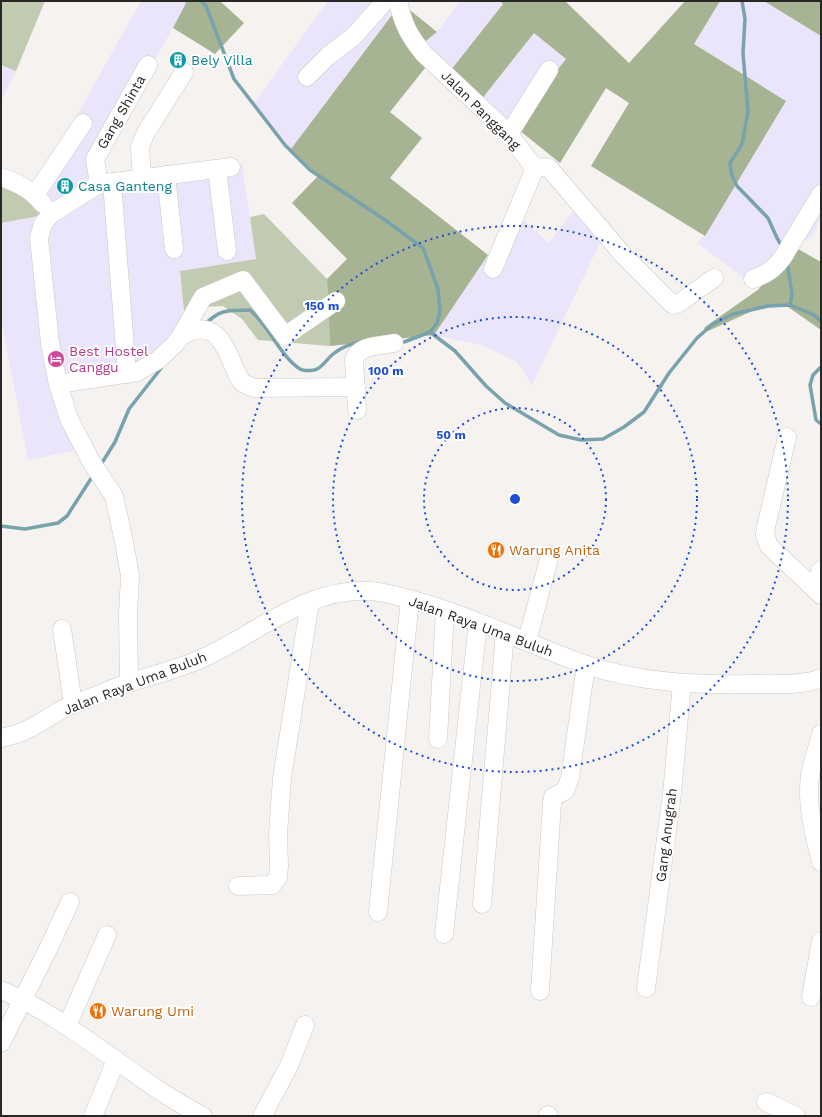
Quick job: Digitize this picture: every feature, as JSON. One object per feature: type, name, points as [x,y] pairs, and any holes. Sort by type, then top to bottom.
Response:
[{"type":"street","points":[[308,77],[328,56],[354,36],[385,1]]},
{"type":"street","name":"Jalan Panggang","points":[[398,1],[403,21],[412,40],[424,54],[509,134],[533,168]]},
{"type":"street","name":"Gang Shinta","points":[[127,374],[105,183],[95,159],[148,65]]},
{"type":"street","points":[[509,134],[549,70]]},
{"type":"street","points":[[142,179],[140,148],[142,141],[147,130],[184,72]]},
{"type":"street","points":[[36,195],[83,123]]},
{"type":"street","points":[[492,270],[532,175],[533,168],[545,167],[549,168],[625,257],[674,305],[679,304],[714,278]]},
{"type":"street","points":[[129,683],[128,615],[130,576],[124,542],[114,496],[92,464],[69,419],[58,384],[50,343],[39,238],[43,224],[51,214],[105,183],[224,168],[227,251]]},
{"type":"street","points":[[166,175],[174,249]]},
{"type":"street","points":[[1,177],[21,184],[36,195],[51,214]]},
{"type":"street","points":[[753,279],[768,273],[777,265],[821,194]]},
{"type":"street","points":[[58,384],[138,372],[158,360],[175,344],[203,297],[244,280],[285,336],[336,301]]},
{"type":"street","points":[[181,336],[191,330],[208,329],[214,333],[221,339],[235,368],[237,376],[244,384],[254,388],[356,387]]},
{"type":"street","points":[[357,410],[355,355],[364,349],[394,343]]},
{"type":"street","points":[[787,436],[765,535],[769,546],[775,553],[817,591]]},
{"type":"street","points":[[527,641],[550,555]]},
{"type":"street","points":[[817,591],[821,570]]},
{"type":"street","name":"Jalan Raya Uma Buluh","points":[[1,738],[22,732],[73,704],[129,683],[181,667],[205,657],[273,618],[310,602],[332,595],[372,591],[410,599],[445,610],[586,664],[626,675],[682,683],[731,685],[813,682],[821,678]]},
{"type":"street","points":[[378,912],[410,599]]},
{"type":"street","points":[[238,886],[272,886],[278,878],[278,834],[282,778],[310,602]]},
{"type":"street","points":[[438,739],[445,610]]},
{"type":"street","points":[[444,934],[478,622]]},
{"type":"street","points":[[62,629],[73,704]]},
{"type":"street","points":[[482,904],[505,633]]},
{"type":"street","points":[[540,991],[552,803],[554,797],[565,791],[570,778],[586,664]]},
{"type":"street","name":"Gang Anugrah","points":[[646,988],[672,794],[682,683]]},
{"type":"street","points":[[821,734],[810,775],[808,794],[811,821],[821,862]]},
{"type":"street","points":[[1,1043],[70,902]]},
{"type":"street","points":[[67,1026],[107,935]]},
{"type":"street","points":[[811,997],[821,941]]},
{"type":"street","points":[[1,990],[23,999],[67,1026],[152,1086],[204,1116]]},
{"type":"street","points":[[262,1116],[289,1066],[305,1025]]},
{"type":"street","points":[[93,1116],[116,1060]]},
{"type":"street","points":[[766,1102],[796,1116]]},
{"type":"shaded area","points":[[141,1],[183,1],[187,3],[79,194],[242,164],[256,259],[180,271],[185,327],[165,360],[131,366],[63,370],[78,450],[28,460],[1,319],[1,223],[34,217],[36,188]]},
{"type":"shaded area","points":[[328,1],[402,1],[291,149],[254,103]]},
{"type":"shaded area","points":[[460,1],[500,1],[503,3],[447,75],[422,43],[437,32]]},
{"type":"shaded area","points":[[720,1],[764,1],[821,36],[821,215],[813,237],[791,245],[759,289],[697,243],[705,235],[786,101],[694,44]]},
{"type":"shaded area","points":[[534,33],[566,59],[514,126],[481,100]]},
{"type":"shaded area","points":[[1,65],[16,71],[1,101]]},
{"type":"shaded area","points":[[581,200],[609,224],[532,385],[517,362],[485,346],[434,335],[488,255],[519,216],[549,243]]},
{"type":"green space","points":[[1,1],[45,1],[16,71],[1,65]]},
{"type":"green space","points":[[183,1],[220,1],[244,23],[215,54],[173,28],[186,3]]},
{"type":"green space","points":[[500,1],[565,1],[629,63],[685,1],[720,1],[694,44],[786,101],[705,236],[591,166],[629,103],[606,88],[560,163],[514,126],[566,59],[534,33],[481,100],[447,75],[503,4]]},
{"type":"green space","points":[[764,1],[821,1],[821,36]]},
{"type":"green space","points":[[401,3],[437,32],[422,44],[433,58],[390,112],[422,138],[390,178],[488,255],[434,335],[330,346],[327,279],[347,259],[292,203],[318,176],[291,149]]},
{"type":"green space","points":[[1,174],[54,207],[34,217],[1,223]]},
{"type":"green space","points":[[264,214],[327,279],[330,346],[258,340],[242,319],[223,306],[201,307],[185,322],[180,271],[256,259],[250,217]]},
{"type":"green space","points":[[791,245],[821,262],[821,330],[788,307],[761,307],[708,331],[704,329],[759,289]]},
{"type":"waterway","points":[[201,1],[206,6],[234,79],[285,145],[310,170],[385,220],[423,248],[438,289],[440,311],[437,323],[430,332]]},
{"type":"waterway","points":[[742,1],[745,19],[743,53],[748,112],[742,144],[730,163],[732,176],[737,186],[768,218],[783,248]]},
{"type":"waterway","points":[[787,262],[792,294],[790,305]]},
{"type":"waterway","points":[[399,342],[404,342],[430,332],[455,351],[486,386],[505,403],[559,435],[581,440],[603,439],[624,427],[644,412],[669,373],[697,338],[713,324],[733,314],[768,306],[790,305],[812,314],[821,321]]},
{"type":"waterway","points":[[205,324],[216,315],[226,311],[250,310],[263,324],[286,357],[300,369],[306,370],[317,369],[339,350],[361,342]]},
{"type":"waterway","points":[[100,466],[115,442],[129,409],[162,367]]},
{"type":"waterway","points":[[821,367],[813,375],[810,385],[816,420],[821,424]]},
{"type":"waterway","points":[[1,526],[25,529],[58,523],[67,516],[94,474]]},
{"type":"place","name":"Bely Villa","points":[[178,60]]},
{"type":"place","name":"Casa Ganteng","points":[[65,186]]},
{"type":"place","name":"Best Hostel Canggu","points":[[56,359]]},
{"type":"place","name":"Warung Anita","points":[[496,550]]},
{"type":"place","name":"Warung Umi","points":[[98,1011]]}]
